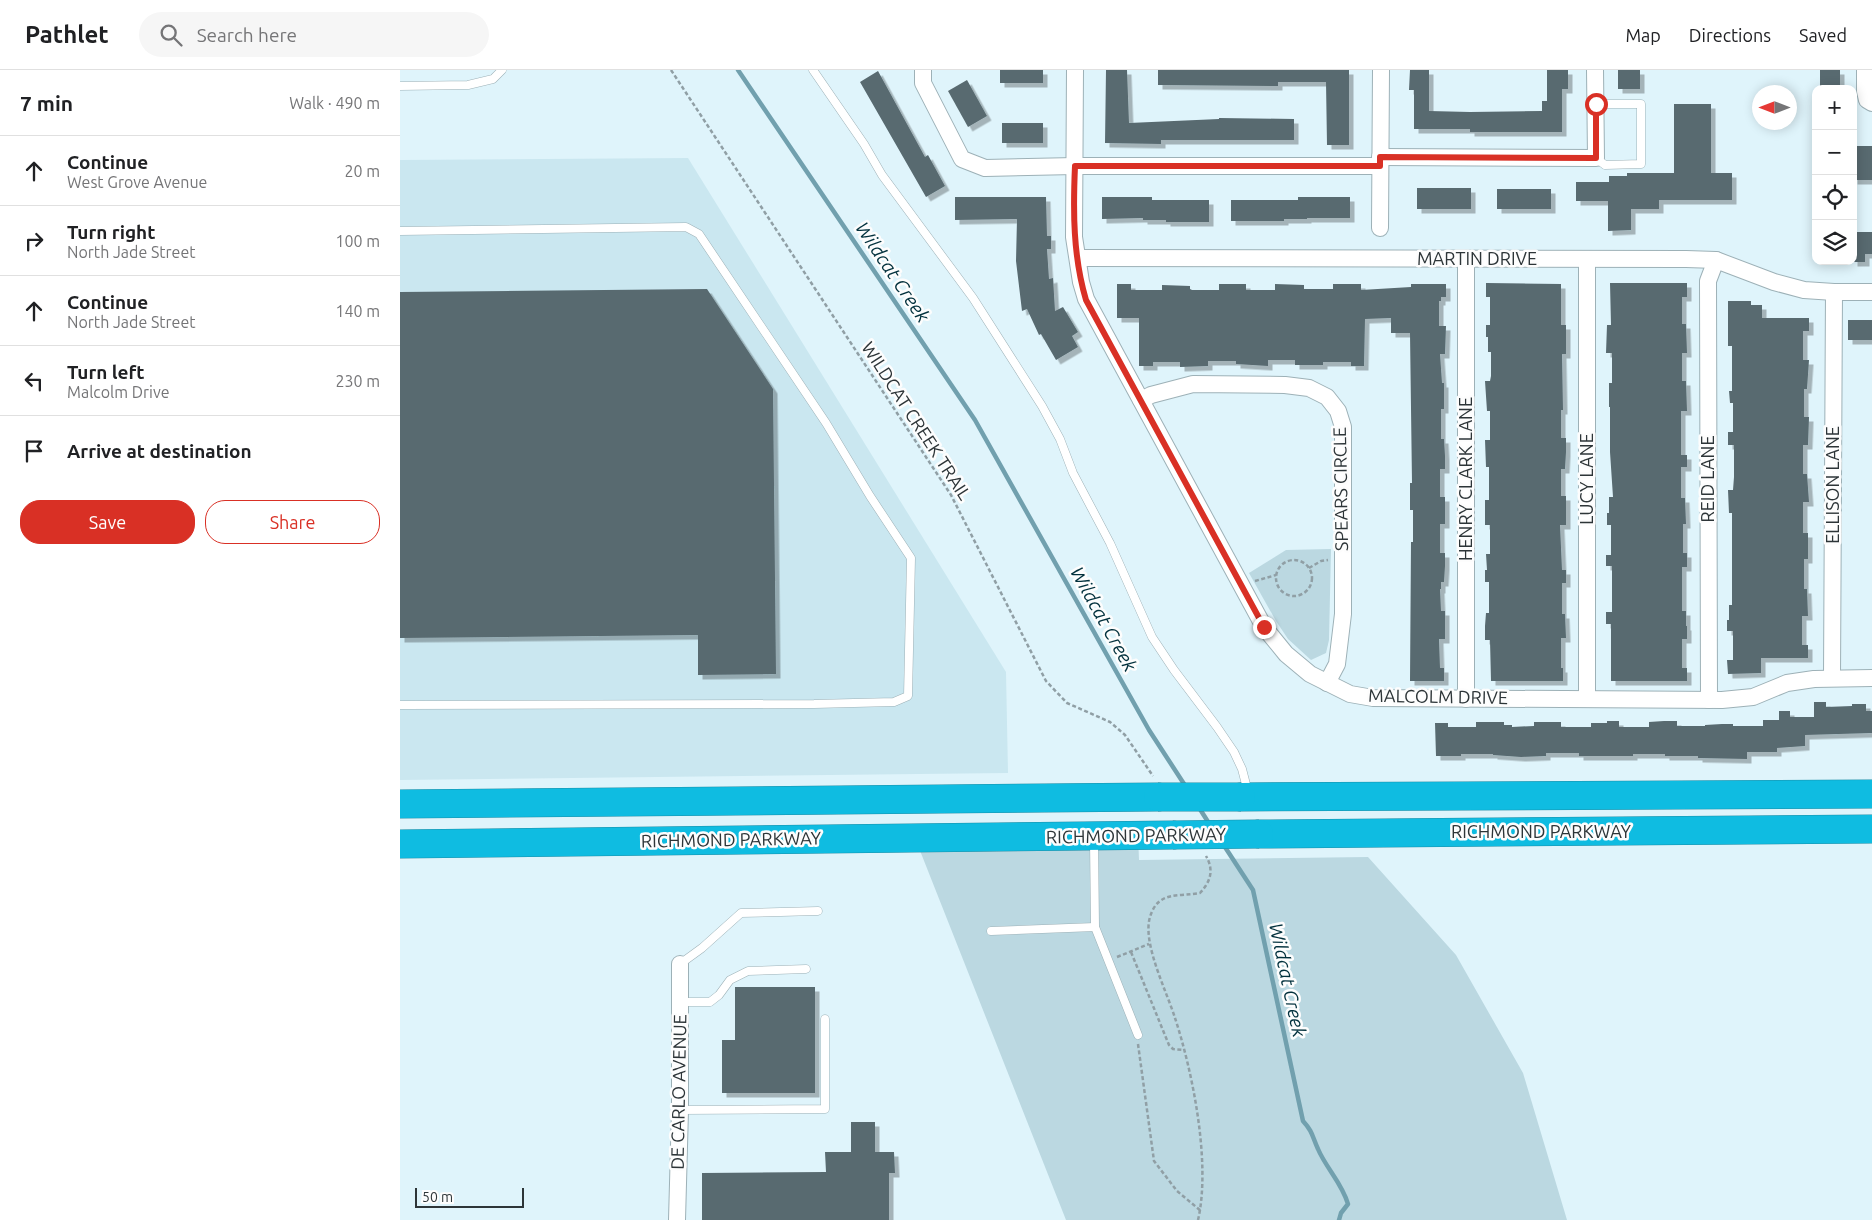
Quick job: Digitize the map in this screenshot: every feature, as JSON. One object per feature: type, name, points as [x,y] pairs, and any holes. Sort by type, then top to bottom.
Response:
[{"type":"highway","name":"RICHMOND PARKWAY","points":[[400,804],[1158,797],[1872,794]]},
{"type":"highway","name":"RICHMOND PARKWAY","points":[[400,844],[1872,829]]},
{"type":"street","points":[[923,70],[923,83],[962,159],[985,168],[1596,158],[1595,70]]},
{"type":"street","name":"MALCOLM DRIVE","points":[[1075,70],[1074,236],[1081,282],[1086,300],[1264,627],[1286,654],[1310,674],[1350,694],[1374,698],[1466,699],[1709,700],[1753,697],[1787,683],[1814,679],[1872,678]]},
{"type":"street","points":[[1380,228],[1381,70]]},
{"type":"street","points":[[1865,70],[1865,91],[1867,100],[1872,104]]},
{"type":"street","name":"MARTIN DRIVE","points":[[1078,258],[1716,260],[1774,282],[1804,290],[1872,292]]},
{"type":"street","name":"HENRY CLARK LANE","points":[[1466,259],[1466,699]]},
{"type":"street","name":"LUCY LANE","points":[[1587,259],[1587,699]]},
{"type":"street","name":"REID LANE","points":[[1709,700],[1708,281],[1716,260]]},
{"type":"street","name":"ELLISON LANE","points":[[1832,678],[1834,292]]},
{"type":"street","name":"SPEARS CIRCLE","points":[[1141,400],[1152,395],[1193,384],[1285,385],[1310,388],[1327,396],[1338,411],[1343,427],[1341,638],[1337,664],[1327,683]]},
{"type":"street","name":"DE CARLO AVENUE","points":[[677,1220],[680,1110],[680,964]]},
{"type":"lane","points":[[400,86],[468,85],[493,79],[502,70]]},
{"type":"lane","points":[[813,70],[864,144],[882,175],[973,298],[1042,406],[1060,439],[1073,473],[1110,543],[1152,637],[1234,752],[1242,769],[1245,797]]},
{"type":"lane","points":[[1596,104],[1641,104],[1641,164],[1605,164],[1596,158]]},
{"type":"lane","points":[[400,231],[686,227],[699,234],[826,423],[870,496],[911,558],[908,696],[894,702],[814,704],[400,705]]},
{"type":"lane","points":[[1094,837],[1095,927],[1138,1035]]},
{"type":"lane","points":[[680,964],[702,948],[741,913],[818,911]]},
{"type":"lane","points":[[992,931],[1095,927]]},
{"type":"lane","points":[[680,1002],[710,1002],[719,996],[730,980],[748,972],[806,969]]},
{"type":"lane","points":[[680,1110],[825,1109],[826,1019]]},
{"type":"path","name":"WILDCAT CREEK TRAIL","points":[[671,70],[951,495],[1046,681],[1067,703],[1110,722],[1125,735],[1148,769]]},
{"type":"path","points":[[1309,568],[1321,561],[1343,557]]},
{"type":"path","points":[[1287,561],[1299,561],[1309,568],[1311,574],[1310,587],[1306,592],[1294,596],[1283,593],[1278,588],[1276,575],[1278,569],[1287,561]]},
{"type":"path","points":[[1242,586],[1276,575]]},
{"type":"path","points":[[1198,1220],[1201,1211],[1203,1158],[1196,1109],[1176,1019],[1150,944],[1150,917],[1155,907],[1171,894],[1200,893],[1207,885],[1211,876],[1208,858]]},
{"type":"path","points":[[1108,961],[1150,944]]},
{"type":"path","points":[[1131,952],[1169,1045],[1173,1049],[1184,1050]]},
{"type":"path","points":[[1138,1035],[1139,1058],[1154,1162],[1177,1191],[1201,1211]]},
{"type":"shaded area","points":[[688,158],[1006,672],[1008,773],[400,780],[400,160]]},
{"type":"shaded area","points":[[1331,549],[1329,640],[1326,653],[1311,660],[1288,639],[1249,573],[1286,550]]},
{"type":"shaded area","points":[[1138,835],[1139,860],[1368,857],[1456,955],[1523,1073],[1567,1220],[1066,1220],[915,838]]},
{"type":"building","points":[[1000,70],[1043,70],[1043,83],[1000,83]]},
{"type":"building","points":[[1106,70],[1127,70],[1129,123],[1219,118],[1294,119],[1294,140],[1161,140],[1161,144],[1105,143]]},
{"type":"building","points":[[1158,70],[1349,70],[1349,145],[1327,145],[1326,82],[1278,82],[1278,86],[1158,85]]},
{"type":"building","points":[[1410,70],[1429,70],[1429,111],[1470,112],[1542,111],[1542,101],[1547,101],[1547,70],[1568,70],[1568,89],[1562,89],[1562,132],[1470,132],[1470,129],[1414,129],[1414,90],[1409,90]]},
{"type":"building","points":[[1618,70],[1640,70],[1640,89],[1618,89]]},
{"type":"building","points":[[1820,70],[1840,70],[1840,85],[1820,85]]},
{"type":"building","points":[[878,71],[925,157],[928,155],[945,186],[926,197],[860,82]]},
{"type":"building","points":[[967,80],[987,116],[968,127],[948,91]]},
{"type":"building","points":[[1674,104],[1711,104],[1711,173],[1732,173],[1732,200],[1659,200],[1659,209],[1631,209],[1631,230],[1608,231],[1608,201],[1576,201],[1576,182],[1609,182],[1609,176],[1627,176],[1627,173],[1674,173]]},
{"type":"building","points":[[1002,123],[1043,123],[1043,143],[1002,143]]},
{"type":"building","points":[[1857,146],[1872,146],[1872,180],[1857,180]]},
{"type":"building","points":[[1417,188],[1471,188],[1471,209],[1417,209]]},
{"type":"building","points":[[1497,189],[1551,189],[1551,209],[1497,209]]},
{"type":"building","points":[[955,197],[1046,197],[1047,236],[1051,236],[1051,249],[1047,249],[1049,279],[1053,278],[1055,311],[1063,307],[1078,332],[1072,336],[1078,347],[1056,360],[1041,334],[1039,335],[1027,309],[1022,311],[1016,261],[1017,219],[955,220]]},
{"type":"building","points":[[1102,197],[1152,197],[1152,200],[1209,200],[1209,222],[1166,222],[1166,220],[1143,220],[1143,218],[1102,219]]},
{"type":"building","points":[[1298,197],[1350,197],[1350,218],[1231,221],[1231,200],[1298,200]]},
{"type":"building","points":[[1857,232],[1872,232],[1872,254],[1865,254],[1865,262],[1857,262]]},
{"type":"building","points":[[1486,283],[1561,284],[1561,325],[1566,325],[1566,354],[1562,354],[1563,410],[1561,410],[1561,438],[1566,438],[1566,452],[1565,469],[1561,469],[1561,496],[1566,496],[1566,525],[1560,525],[1562,570],[1566,570],[1566,583],[1562,583],[1562,614],[1565,614],[1566,638],[1561,638],[1563,681],[1491,681],[1490,640],[1485,640],[1486,613],[1489,613],[1489,582],[1485,582],[1485,570],[1487,570],[1486,554],[1490,554],[1490,525],[1485,525],[1485,500],[1489,500],[1489,467],[1486,467],[1485,440],[1490,440],[1490,411],[1487,411],[1485,381],[1490,381],[1491,376],[1491,352],[1488,352],[1488,337],[1486,337],[1486,325],[1490,325],[1490,297],[1486,297]]},
{"type":"building","points":[[1610,283],[1687,283],[1687,297],[1682,297],[1682,324],[1686,324],[1687,353],[1682,353],[1682,381],[1686,381],[1687,411],[1681,411],[1681,455],[1687,455],[1687,467],[1681,467],[1681,498],[1685,498],[1686,524],[1683,524],[1683,553],[1687,553],[1687,567],[1682,567],[1682,611],[1686,611],[1687,639],[1682,639],[1682,668],[1687,668],[1687,681],[1611,681],[1611,624],[1606,624],[1606,612],[1612,612],[1612,566],[1606,566],[1606,555],[1611,555],[1611,525],[1607,525],[1607,513],[1609,513],[1609,497],[1613,497],[1609,407],[1609,383],[1612,383],[1612,353],[1606,353],[1607,325],[1611,325]]},
{"type":"building","points":[[1117,284],[1131,284],[1131,290],[1162,290],[1162,285],[1190,286],[1192,290],[1219,290],[1219,284],[1246,284],[1246,290],[1275,290],[1275,284],[1304,285],[1304,289],[1333,289],[1333,284],[1361,284],[1361,290],[1411,287],[1411,284],[1446,284],[1446,297],[1441,297],[1441,301],[1439,301],[1439,326],[1446,326],[1445,354],[1440,354],[1442,383],[1444,383],[1444,409],[1441,409],[1441,439],[1444,439],[1445,469],[1440,469],[1440,497],[1445,497],[1445,524],[1440,524],[1440,553],[1445,553],[1445,566],[1444,582],[1441,582],[1440,589],[1441,611],[1445,611],[1445,639],[1439,639],[1440,668],[1444,668],[1444,681],[1410,681],[1413,510],[1410,510],[1410,483],[1412,483],[1410,333],[1391,333],[1391,318],[1365,319],[1364,366],[1351,366],[1351,362],[1295,365],[1295,360],[1268,360],[1268,366],[1236,364],[1236,361],[1208,361],[1208,366],[1180,367],[1180,362],[1153,362],[1153,366],[1139,366],[1139,318],[1117,318]]},
{"type":"building","points":[[707,289],[773,389],[776,674],[698,675],[698,635],[400,638],[400,292]]},
{"type":"building","points":[[1728,301],[1751,301],[1751,305],[1762,305],[1762,318],[1809,318],[1809,331],[1803,331],[1803,360],[1809,360],[1807,389],[1804,389],[1804,417],[1809,417],[1808,445],[1803,445],[1803,474],[1807,474],[1809,502],[1803,502],[1803,533],[1808,533],[1808,559],[1804,559],[1804,589],[1807,589],[1808,616],[1802,616],[1802,645],[1808,645],[1808,658],[1761,658],[1761,673],[1728,674],[1727,660],[1733,660],[1733,631],[1727,631],[1729,605],[1732,605],[1732,513],[1729,513],[1728,490],[1733,490],[1734,445],[1728,445],[1728,432],[1733,432],[1733,403],[1730,403],[1729,391],[1732,391],[1732,346],[1728,346]]},
{"type":"building","points":[[1848,320],[1872,320],[1872,340],[1848,340]]},
{"type":"building","points":[[1814,702],[1826,702],[1826,707],[1866,704],[1866,711],[1872,711],[1872,733],[1805,735],[1805,746],[1777,748],[1777,752],[1747,752],[1747,759],[1665,756],[1665,754],[1579,756],[1579,753],[1546,753],[1546,756],[1521,757],[1493,754],[1436,756],[1435,723],[1448,723],[1448,727],[1476,727],[1476,722],[1504,722],[1504,725],[1512,725],[1512,727],[1534,726],[1534,722],[1561,722],[1561,727],[1591,727],[1591,723],[1619,721],[1619,727],[1649,727],[1649,722],[1677,721],[1677,726],[1733,724],[1733,726],[1763,726],[1763,720],[1779,720],[1779,711],[1790,711],[1790,717],[1814,717]]},
{"type":"building","points":[[735,987],[815,987],[815,1093],[722,1093],[722,1040],[735,1040]]},
{"type":"building","points":[[851,1122],[875,1122],[875,1152],[894,1152],[895,1173],[889,1173],[889,1220],[702,1220],[702,1173],[826,1172],[825,1152],[851,1152]]},
{"type":"waterway","name":"Wildcat Creek","points":[[738,70],[975,420],[1149,730],[1186,787]]},
{"type":"waterway","name":"Wildcat Creek","points":[[1198,806],[1210,825]]},
{"type":"waterway","name":"Wildcat Creek","points":[[1223,844],[1253,890],[1303,1121],[1311,1131],[1321,1156],[1342,1189],[1348,1204],[1341,1213],[1339,1220]]},
{"type":"route","points":[[1264,627],[1086,300],[1081,282],[1074,236],[1075,166],[1380,166],[1380,157],[1596,158],[1596,104]]}]
